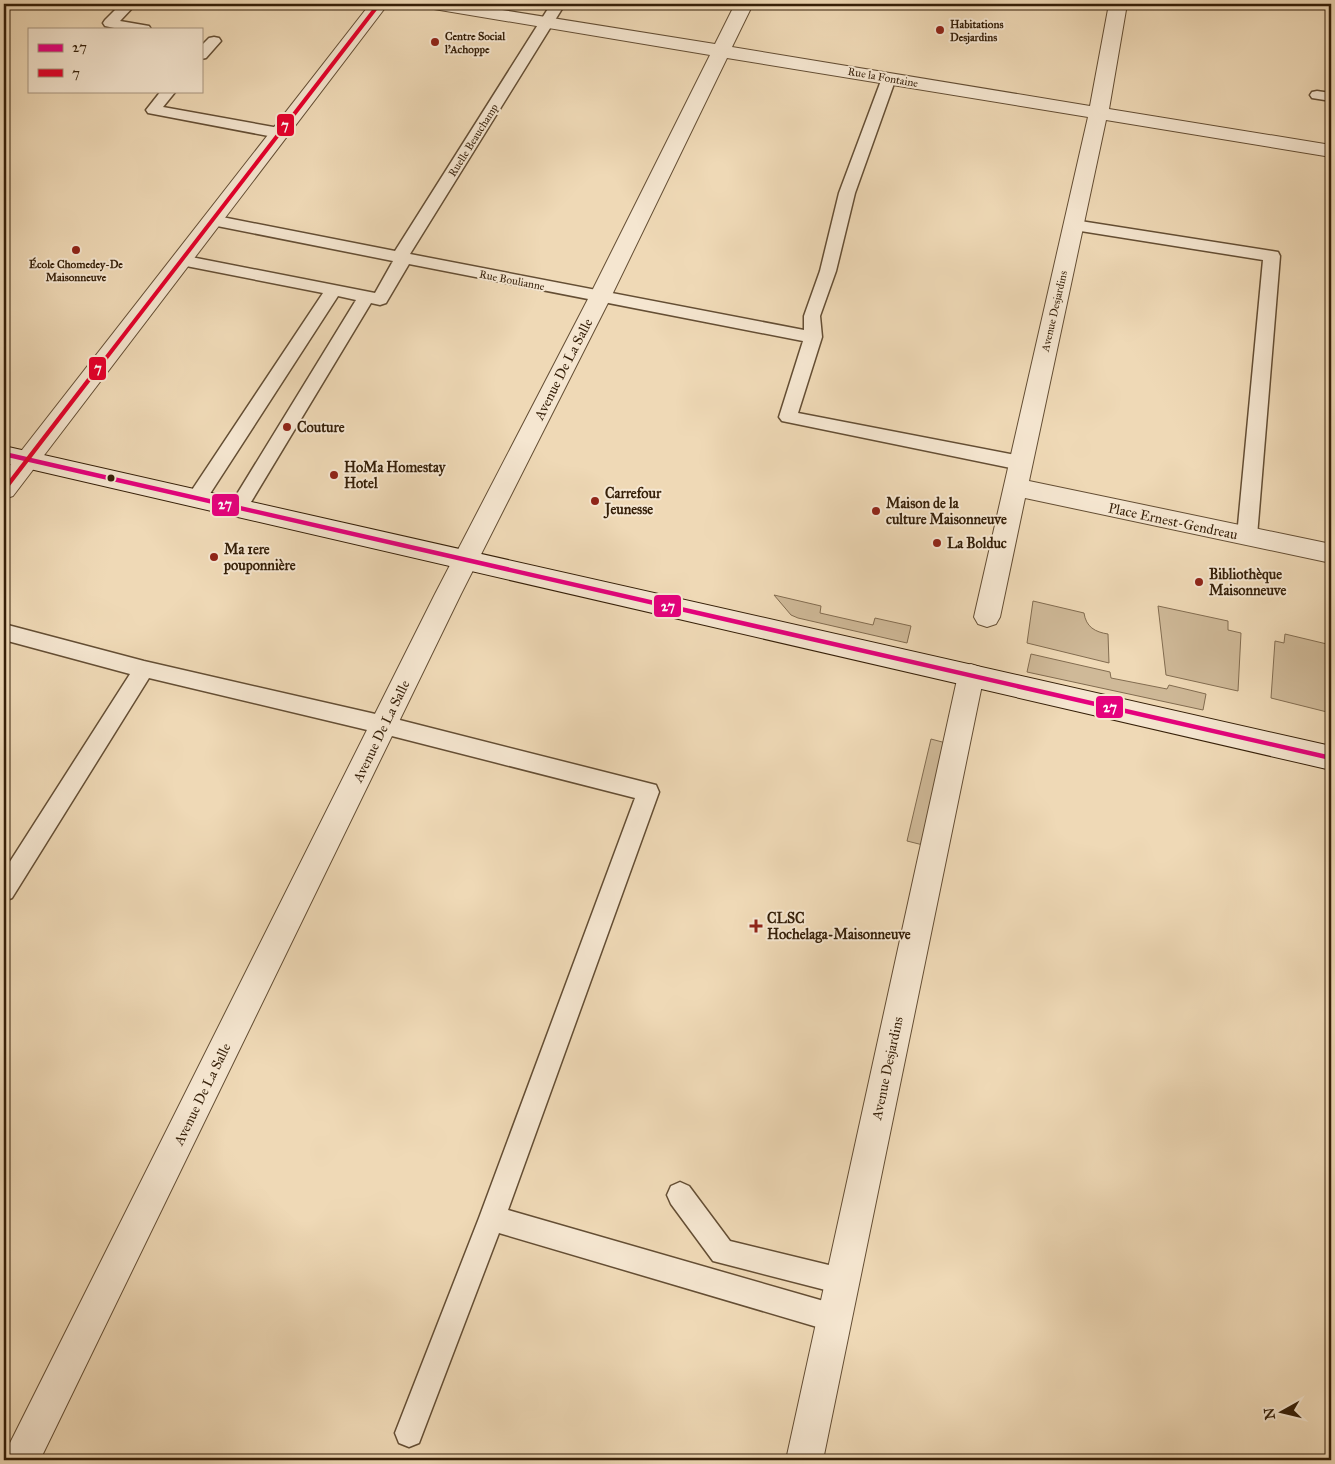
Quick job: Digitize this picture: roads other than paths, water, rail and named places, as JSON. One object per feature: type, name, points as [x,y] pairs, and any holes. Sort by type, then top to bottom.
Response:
[{"type":"street","points":[[4,490],[379,4]]},
{"type":"street","name":"Rue la Fontaine","points":[[434,4],[1331,151]]},
{"type":"street","name":"Avenue De La Salle","points":[[21,1460],[465,559],[600,297],[744,4]]},
{"type":"street","name":"Avenue Desjardins","points":[[987,618],[1098,114],[1118,4]]},
{"type":"street","points":[[4,454],[1331,758]]},
{"type":"street","name":"Place Ernest-Gendreau","points":[[1015,487],[1331,554]]},
{"type":"street","name":"Avenue Desjardins","points":[[804,1460],[971,675]]},
{"type":"lane","points":[[129,4],[110,23],[138,28]]},
{"type":"lane","name":"Ruelle Beauchamp","points":[[367,296],[380,299],[402,259],[558,4]]},
{"type":"lane","points":[[202,38],[214,41],[202,54]]},
{"type":"lane","points":[[889,78],[847,193],[828,271],[812,316],[813,337],[788,416],[1020,463]]},
{"type":"lane","points":[[168,92],[153,110],[279,133]]},
{"type":"lane","name":"Rue Boulianne","points":[[212,220],[402,259],[813,337]]},
{"type":"lane","points":[[1074,225],[1272,256],[1247,536]]},
{"type":"lane","points":[[181,260],[367,296],[238,507]]},
{"type":"lane","points":[[197,498],[334,290]]},
{"type":"lane","points":[[4,632],[144,669],[384,725],[648,792],[492,1218],[409,1433]]},
{"type":"lane","points":[[4,890],[144,669]]},
{"type":"lane","points":[[680,1195],[722,1252],[841,1281]]},
{"type":"lane","points":[[492,1218],[834,1318]]},
{"type":"place","name":"Habitations Desjardins","points":[[940,30]]},
{"type":"place","name":"Centre Social l'Achoppe","points":[[435,42]]},
{"type":"place","name":"École Chomedey-De Maisonneuve","points":[[76,250]]},
{"type":"place","name":"Couture","points":[[287,427]]},
{"type":"place","name":"HoMa Homestay Hotel","points":[[334,475]]},
{"type":"place","name":"Carrefour Jeunesse","points":[[595,501]]},
{"type":"place","name":"Maison de la culture Maisonneuve","points":[[876,511]]},
{"type":"place","name":"La Bolduc","points":[[937,543]]},
{"type":"place","name":"Ma 1ere pouponnière","points":[[214,557]]},
{"type":"place","name":"Bibliothèque Maisonneuve","points":[[1199,582]]},
{"type":"place","name":"CLSC Hochelaga-Maisonneuve","points":[[756,926]]}]
